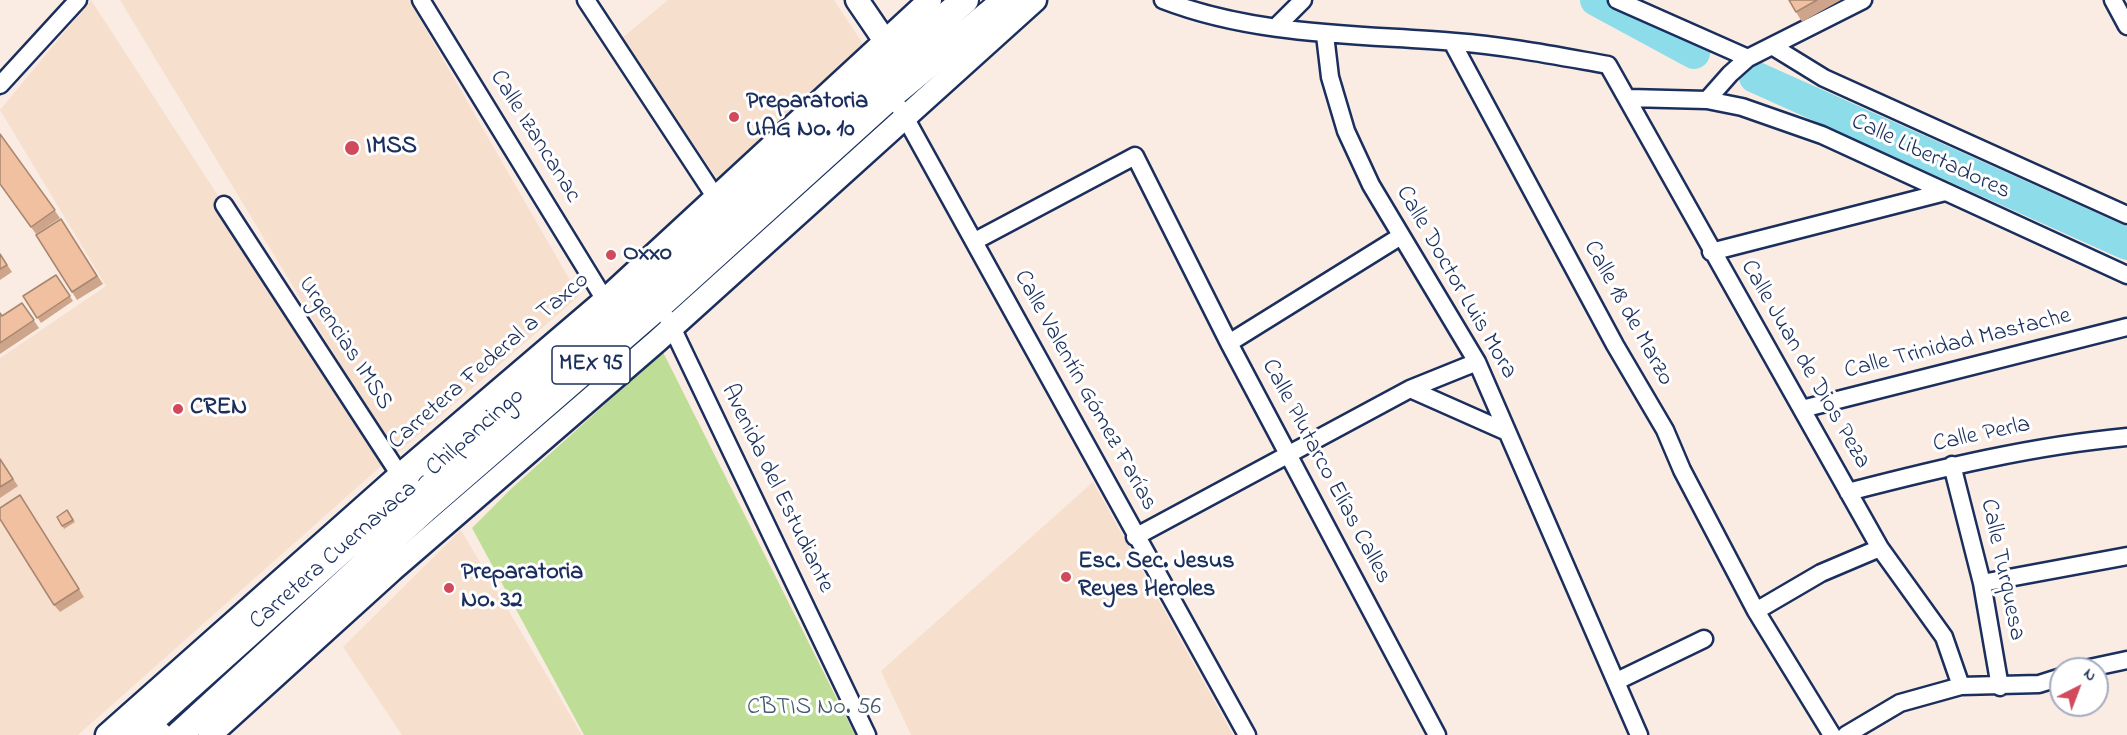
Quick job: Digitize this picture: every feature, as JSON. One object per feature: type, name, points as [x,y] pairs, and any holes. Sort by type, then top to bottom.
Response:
[{"type":"main road","name":"Carretera Cuernavaca - Chilpancingo","points":[[149,731],[412,491],[560,349],[646,271],[727,215],[883,69],[965,0]]},
{"type":"main road","name":"Carretera Cuernavaca - Chilpancingo","points":[[766,179],[894,93],[1006,0]]},
{"type":"main road","name":"Carretera Cuernavaca - Chilpancingo","points":[[179,735],[412,491],[554,398],[661,304],[727,215]]},
{"type":"street","points":[[0,85],[78,0]]},
{"type":"street","name":"Calle Izancanac","points":[[421,0],[605,300]]},
{"type":"street","points":[[586,0],[727,215]]},
{"type":"street","points":[[857,0],[885,41]]},
{"type":"street","points":[[766,179],[885,41],[930,0]]},
{"type":"street","points":[[210,735],[392,570],[672,327],[1035,0]]},
{"type":"street","points":[[1163,0],[1226,20],[1325,35],[1452,42]]},
{"type":"street","points":[[1276,27],[1303,0]]},
{"type":"street","points":[[1617,0],[1748,58]]},
{"type":"street","points":[[1707,100],[1748,58],[1863,0]]},
{"type":"street","points":[[2113,0],[2127,26]]},
{"type":"street","name":"Calle Doctor Luis Mora","points":[[1325,35],[1330,77],[1346,131],[1371,186],[1477,362],[1639,735]]},
{"type":"street","name":"Calle Juan de Dios Peza","points":[[1452,42],[1496,46],[1608,65],[1629,98],[1711,252],[1880,548],[1944,637],[1961,686]]},
{"type":"street","name":"Calle 18 de Marzo","points":[[1452,42],[1615,345],[1665,430],[1694,494],[1756,611],[1832,735]]},
{"type":"street","name":"Calle Libertadores","points":[[1773,46],[1824,78],[2127,215]]},
{"type":"street","name":"Calle Valentín Gómez Farías","points":[[883,69],[904,117],[975,241],[1247,735]]},
{"type":"street","name":"Calle Libertadores","points":[[1629,98],[1707,100],[1742,107],[1822,135],[2127,275]]},
{"type":"street","name":"Calle Plutarco Elías Calles","points":[[975,241],[1135,156],[1229,344],[1437,735]]},
{"type":"street","points":[[1711,252],[1945,192]]},
{"type":"street","name":"Urgencias IMSS","points":[[224,205],[412,491]]},
{"type":"street","points":[[1229,344],[1401,236]]},
{"type":"street","name":"Carretera Federal a Taxco","points":[[560,349],[605,300],[646,271]]},
{"type":"street","name":"Avenida del Estudiante","points":[[646,271],[867,735]]},
{"type":"street","name":"Calle Trinidad Mastache","points":[[1802,409],[2127,327]]},
{"type":"street","points":[[1136,537],[1290,456],[1410,389],[1477,362]]},
{"type":"street","points":[[1410,389],[1507,432]]},
{"type":"street","points":[[554,398],[570,417]]},
{"type":"street","name":"Calle Perla","points":[[1848,492],[1952,465],[2066,443],[2127,437]]},
{"type":"street","name":"Calle Turquesa","points":[[1952,465],[1983,583],[2000,687]]},
{"type":"street","name":"Carretera Federal a Taxco","points":[[108,735],[412,491]]},
{"type":"street","points":[[1756,611],[1821,573],[1880,548]]},
{"type":"street","points":[[1983,583],[2127,556]]},
{"type":"street","points":[[1617,681],[1704,639]]},
{"type":"street","points":[[2109,664],[2127,660]]},
{"type":"street","points":[[1846,735],[1900,703],[1961,686],[2000,687],[2039,684],[2049,680]]},
{"type":"shaded area","name":"CREN","points":[[91,0],[389,459],[78,735],[0,735],[0,358],[106,286],[0,110]]},
{"type":"shaded area","name":"IMSS","points":[[120,0],[409,0],[579,296],[395,455]]},
{"type":"shaded area","name":"Preparatoria UAG No. 10","points":[[668,0],[834,0],[867,50],[720,183],[622,38]]},
{"type":"shaded area","name":"Esc. Sec. Jesus Reyes Heroles","points":[[1093,482],[1233,735],[911,735],[881,671]]},
{"type":"shaded area","name":"Preparatoria No. 32","points":[[461,530],[582,735],[402,735],[343,647]]},
{"type":"green space","name":"CBTIS No. 56","points":[[663,352],[855,735],[584,735],[472,528],[512,488]]},
{"type":"building","points":[[1789,0],[1817,0],[1796,12]]},
{"type":"building","points":[[0,134],[55,210],[31,227],[0,184]]},
{"type":"building","points":[[61,219],[97,276],[72,292],[36,235]]},
{"type":"building","points":[[0,254],[7,265],[0,269]]},
{"type":"building","points":[[56,275],[70,296],[37,318],[23,296]]},
{"type":"building","points":[[22,303],[34,320],[0,343],[0,313],[2,316]]},
{"type":"building","points":[[0,459],[13,479],[0,487]]},
{"type":"building","points":[[20,495],[79,589],[54,605],[0,519],[0,508]]},
{"type":"building","points":[[67,510],[73,520],[62,526],[57,517]]},
{"type":"waterway","points":[[1596,0],[1694,53]]},
{"type":"waterway","points":[[1755,77],[2127,244]]},
{"type":"place","name":"Preparatoria UAG No. 10","points":[[734,117]]},
{"type":"place","name":"IMSS","points":[[352,148]]},
{"type":"place","name":"Oxxo","points":[[611,255]]},
{"type":"place","name":"CREN","points":[[178,409]]},
{"type":"place","name":"Esc. Sec. Jesus Reyes Heroles","points":[[1066,577]]},
{"type":"place","name":"Preparatoria No. 32","points":[[449,588]]}]
